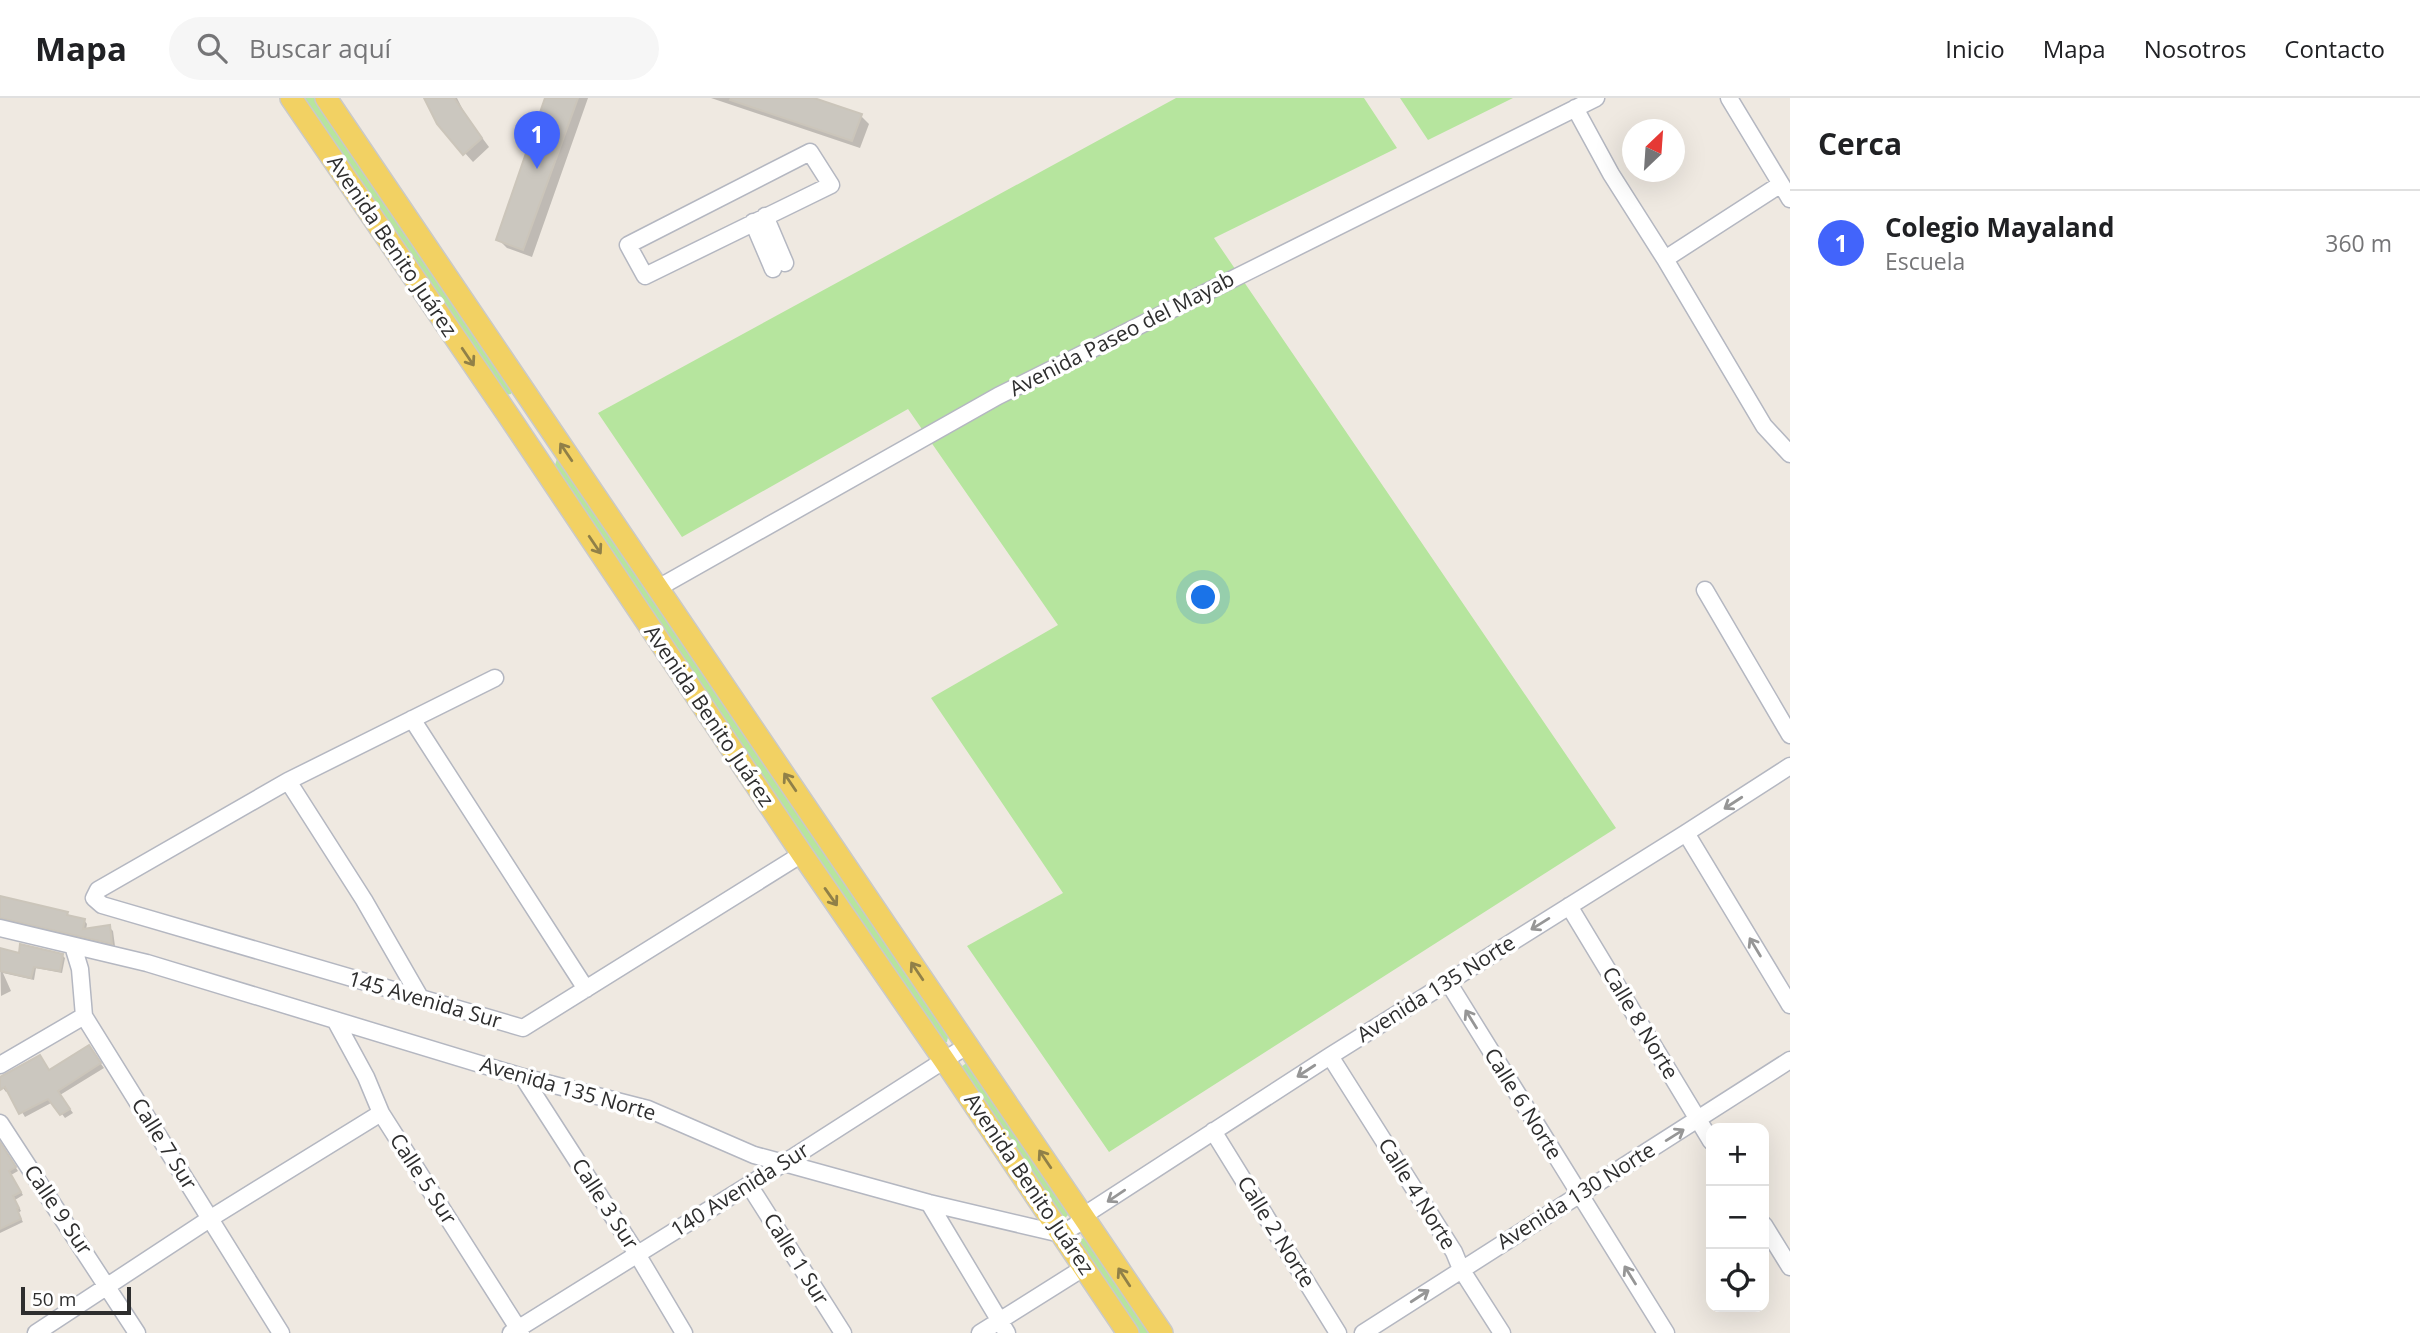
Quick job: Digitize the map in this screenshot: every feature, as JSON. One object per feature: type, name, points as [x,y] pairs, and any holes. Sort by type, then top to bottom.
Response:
[{"type":"main road","name":"Avenida Benito Juárez","points":[[291,98],[1128,1333]]},
{"type":"main road","name":"Avenida Benito Juárez","points":[[326,98],[1162,1333]]},
{"type":"street","name":"Avenida Paseo del Mayab","points":[[658,588],[998,396],[1596,98]]},
{"type":"street","points":[[1729,98],[1790,199]]},
{"type":"street","points":[[1575,108],[1611,174],[1764,426],[1790,454]]},
{"type":"street","points":[[810,152],[831,185],[759,219],[645,276],[628,245],[810,152]]},
{"type":"street","points":[[1665,259],[1781,184]]},
{"type":"street","points":[[759,219],[779,266]]},
{"type":"street","points":[[1705,590],[1790,735]]},
{"type":"street","points":[[421,999],[364,900],[288,781],[495,678]]},
{"type":"street","points":[[412,719],[586,989]]},
{"type":"street","name":"Avenida 135 Norte","points":[[0,928],[147,963],[523,1077],[648,1109],[754,1155],[929,1203],[1061,1234],[1076,1225],[1083,1216],[1213,1131],[1790,766]]},
{"type":"street","name":"145 Avenida Sur","points":[[288,781],[98,890],[94,898],[102,905],[523,1028],[802,854]]},
{"type":"street","points":[[1686,834],[1790,1005]]},
{"type":"street","name":"Calle 8 Norte","points":[[1569,906],[1706,1133]]},
{"type":"street","name":"Calle 7 Sur","points":[[73,946],[80,969],[84,1016],[281,1333]]},
{"type":"street","name":"Calle 6 Norte","points":[[1448,982],[1666,1333]]},
{"type":"street","points":[[0,1065],[84,1016]]},
{"type":"street","name":"Calle 5 Sur","points":[[335,1020],[366,1077],[381,1113],[517,1331]]},
{"type":"street","name":"140 Avenida Sur","points":[[517,1331],[968,1045]]},
{"type":"street","name":"Calle 4 Norte","points":[[1330,1056],[1502,1333]]},
{"type":"street","name":"Avenida 130 Norte","points":[[1363,1333],[1790,1060]]},
{"type":"street","name":"Calle 3 Sur","points":[[523,1077],[637,1254],[684,1333]]},
{"type":"street","points":[[36,1333],[211,1218],[381,1113]]},
{"type":"street","name":"Calle 9 Sur","points":[[0,1122],[137,1333]]},
{"type":"street","name":"Calle 2 Norte","points":[[1213,1131],[1338,1333]]},
{"type":"street","name":"Calle 1 Sur","points":[[750,1185],[843,1333]]},
{"type":"street","points":[[929,1203],[1003,1327]]},
{"type":"street","points":[[1769,1233],[1790,1267]]},
{"type":"street","points":[[980,1333],[1003,1327],[1085,1267]]},
{"type":"green space","points":[[305,98],[316,98],[512,390],[511,394],[504,395]]},
{"type":"green space","points":[[1176,98],[1364,98],[1397,148],[1214,238],[1616,828],[1109,1152],[967,946],[1063,893],[931,698],[1058,625],[908,409],[682,537],[598,413]]},
{"type":"green space","points":[[1400,98],[1513,98],[1428,140]]},
{"type":"green space","points":[[557,459],[563,463],[758,751],[948,1037],[947,1042],[939,1042],[554,468]]},
{"type":"green space","points":[[971,1064],[1069,1214],[1064,1219],[961,1067]]},
{"type":"green space","points":[[1087,1236],[1156,1333],[1138,1333],[1078,1245],[1080,1240]]},
{"type":"building","points":[[424,98],[454,98],[482,138],[463,155],[437,124]]},
{"type":"building","points":[[545,98],[578,98],[523,250],[496,240]]},
{"type":"building","points":[[814,98],[862,114],[852,141],[730,100]]},
{"type":"building","points":[[0,896],[68,912],[67,915],[85,919],[83,929],[110,925],[112,944],[0,918]]},
{"type":"building","points":[[20,944],[63,954],[60,971],[34,967],[31,978],[0,971],[0,948],[19,953]]},
{"type":"building","points":[[89,1045],[101,1063],[58,1091],[70,1109],[60,1115],[48,1099],[19,1114],[5,1087],[0,1090],[0,1077],[40,1055],[49,1070]]},
{"type":"building","points":[[0,1142],[16,1167],[9,1171],[21,1192],[13,1196],[21,1219],[0,1229]]},
{"type":"place","name":"Colegio Mayaland","points":[[537,169]]}]
